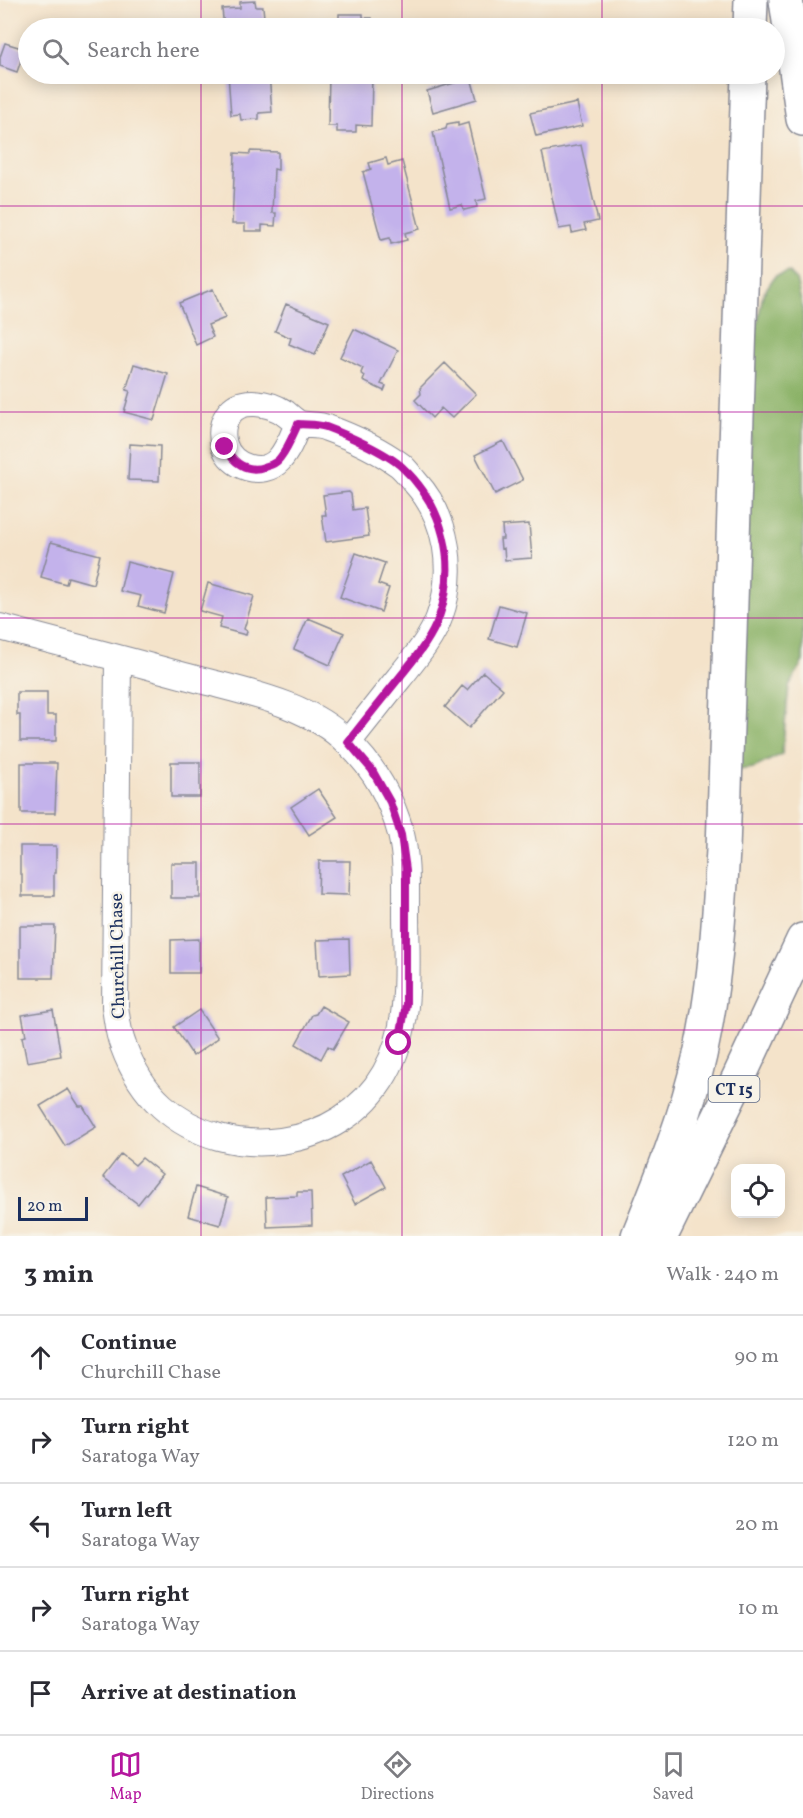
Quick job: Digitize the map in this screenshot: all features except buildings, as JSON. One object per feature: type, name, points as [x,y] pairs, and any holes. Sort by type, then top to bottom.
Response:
[{"type":"highway","points":[[750,18],[751,0]]},
{"type":"highway","points":[[786,0],[803,119]]},
{"type":"highway","points":[[638,1236],[669,1157],[692,1086],[706,1023],[716,951],[724,826],[748,84]]},
{"type":"highway","name":"CT 15","points":[[661,1236],[803,940]]},
{"type":"street","points":[[298,424],[324,426],[367,445],[401,466],[426,494],[441,524],[448,556],[447,588],[439,619],[423,648],[348,742]]},
{"type":"street","name":"Churchill Chase","points":[[0,627],[118,658],[282,703],[317,720],[348,742],[372,770],[390,802],[401,835],[406,870],[406,1004],[399,1043],[385,1074],[360,1106],[329,1127],[296,1139],[258,1144],[222,1138],[190,1126],[161,1106],[137,1076],[122,1044],[115,1007],[118,658]]},
{"type":"green space","points":[[789,272],[796,280],[803,309],[803,661],[789,686],[782,754],[754,768],[737,770],[755,336],[763,294],[775,276]]},
{"type":"route","points":[[225,447],[231,458],[239,464],[248,469],[260,469],[279,460],[298,424],[324,426],[367,445],[401,466],[426,494],[441,524],[448,556],[447,588],[439,619],[423,648],[348,742],[372,770],[390,802],[401,835],[406,870],[406,1004],[399,1043]]}]
